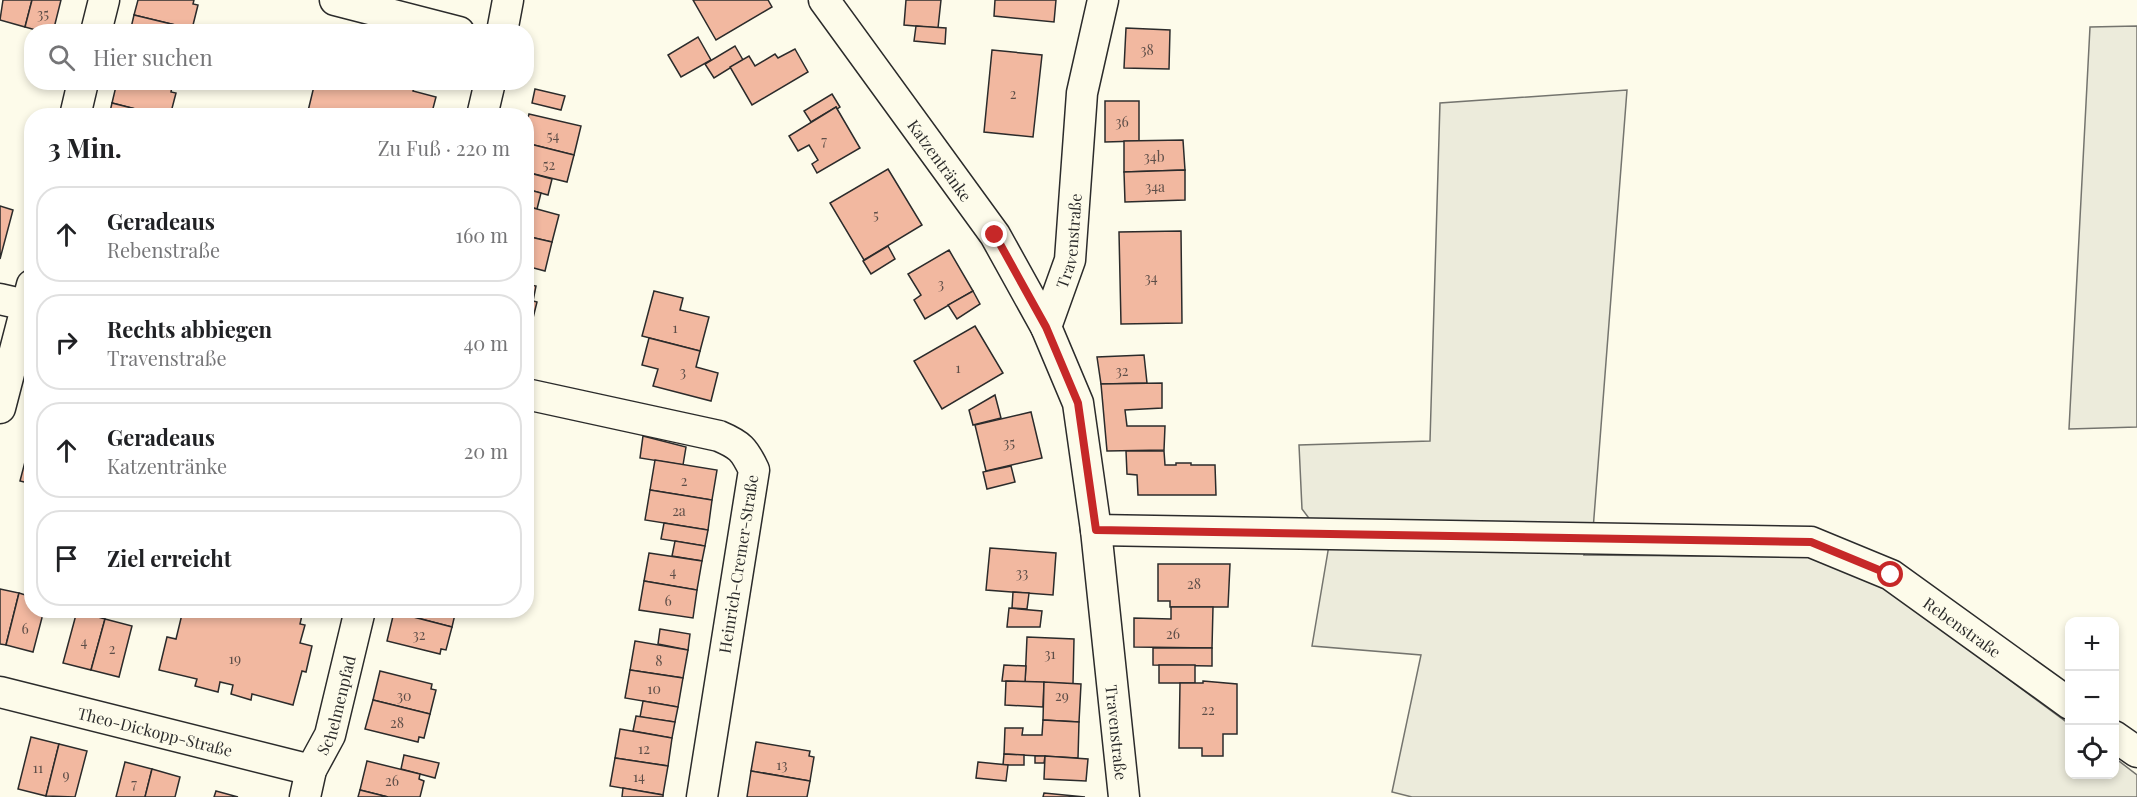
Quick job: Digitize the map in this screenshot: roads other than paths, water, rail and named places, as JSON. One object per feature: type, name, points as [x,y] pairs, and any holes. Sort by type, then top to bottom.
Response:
[{"type":"street","points":[[98,24],[104,0]]},
{"type":"street","points":[[334,0],[428,24]]},
{"type":"street","points":[[504,24],[508,0]]},
{"type":"street","name":"Katzentränke","points":[[824,0],[995,235],[1046,327]]},
{"type":"street","name":"Travenstraße","points":[[1103,0],[1082,93],[1070,261],[1046,327],[1078,403],[1096,530],[1124,797]]},
{"type":"street","points":[[77,108],[81,90]]},
{"type":"street","points":[[484,108],[488,90]]},
{"type":"street","points":[[0,408],[19,296]]},
{"type":"street","name":"Heinrich-Cremer-Straße","points":[[534,396],[719,436],[738,444],[754,470],[702,797]]},
{"type":"street","name":"Rebenstraße","points":[[1096,530],[1811,542],[1891,575],[2065,700]]},
{"type":"street","name":"Schelmenpfad","points":[[308,783],[330,735],[358,618]]},
{"type":"street","name":"Theo-Dickopp-Straße","points":[[0,692],[308,783]]},
{"type":"street","points":[[2119,739],[2137,752]]}]
